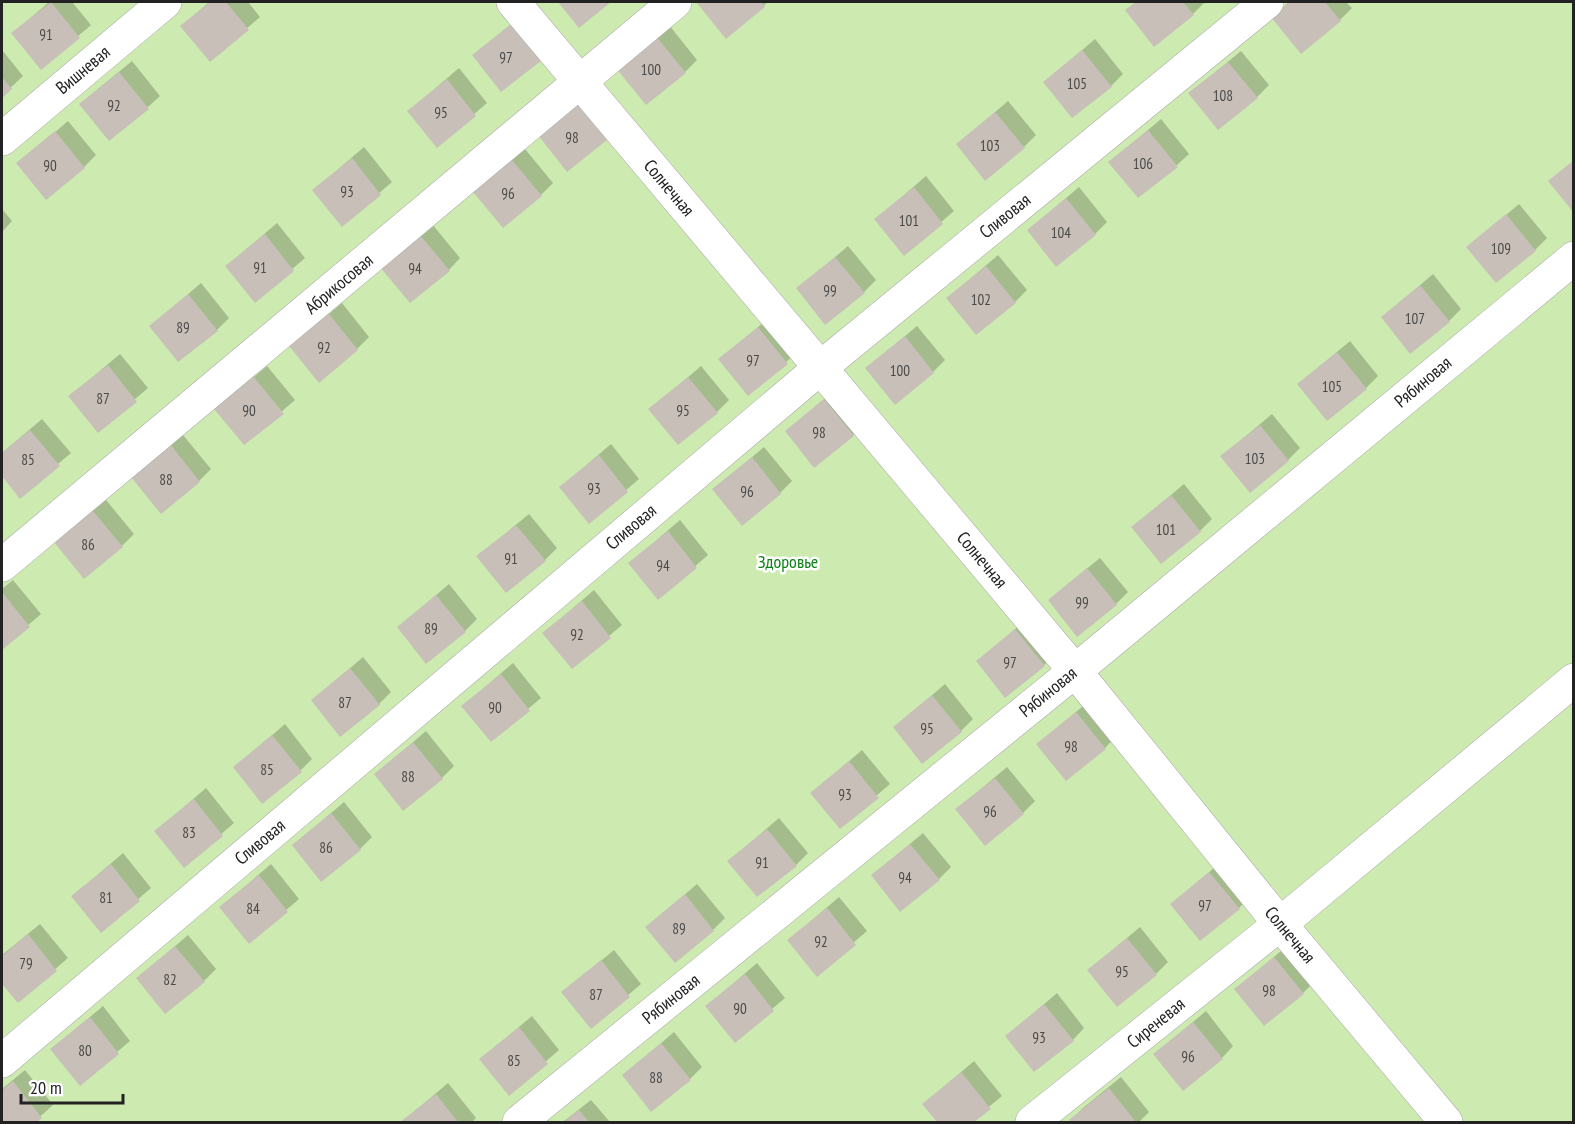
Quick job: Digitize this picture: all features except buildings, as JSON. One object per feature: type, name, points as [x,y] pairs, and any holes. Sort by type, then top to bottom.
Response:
[{"type":"street","name":"Вишневая","points":[[2,139],[165,2]]},
{"type":"street","name":"Солнечная","points":[[513,2],[1075,671],[1280,924],[1446,1122]]},
{"type":"street","name":"Абрикосовая","points":[[2,565],[675,2]]},
{"type":"street","name":"Сливовая","points":[[2,1061],[820,368],[1267,2]]},
{"type":"street","name":"Рябиновая","points":[[519,1122],[1075,671],[1574,258]]},
{"type":"street","name":"Сиреневая","points":[[1032,1122],[1280,924],[1574,680]]},
{"type":"green space","name":"Здоровье","points":[[2,2],[1573,2],[1573,1122],[2,1122]]}]
